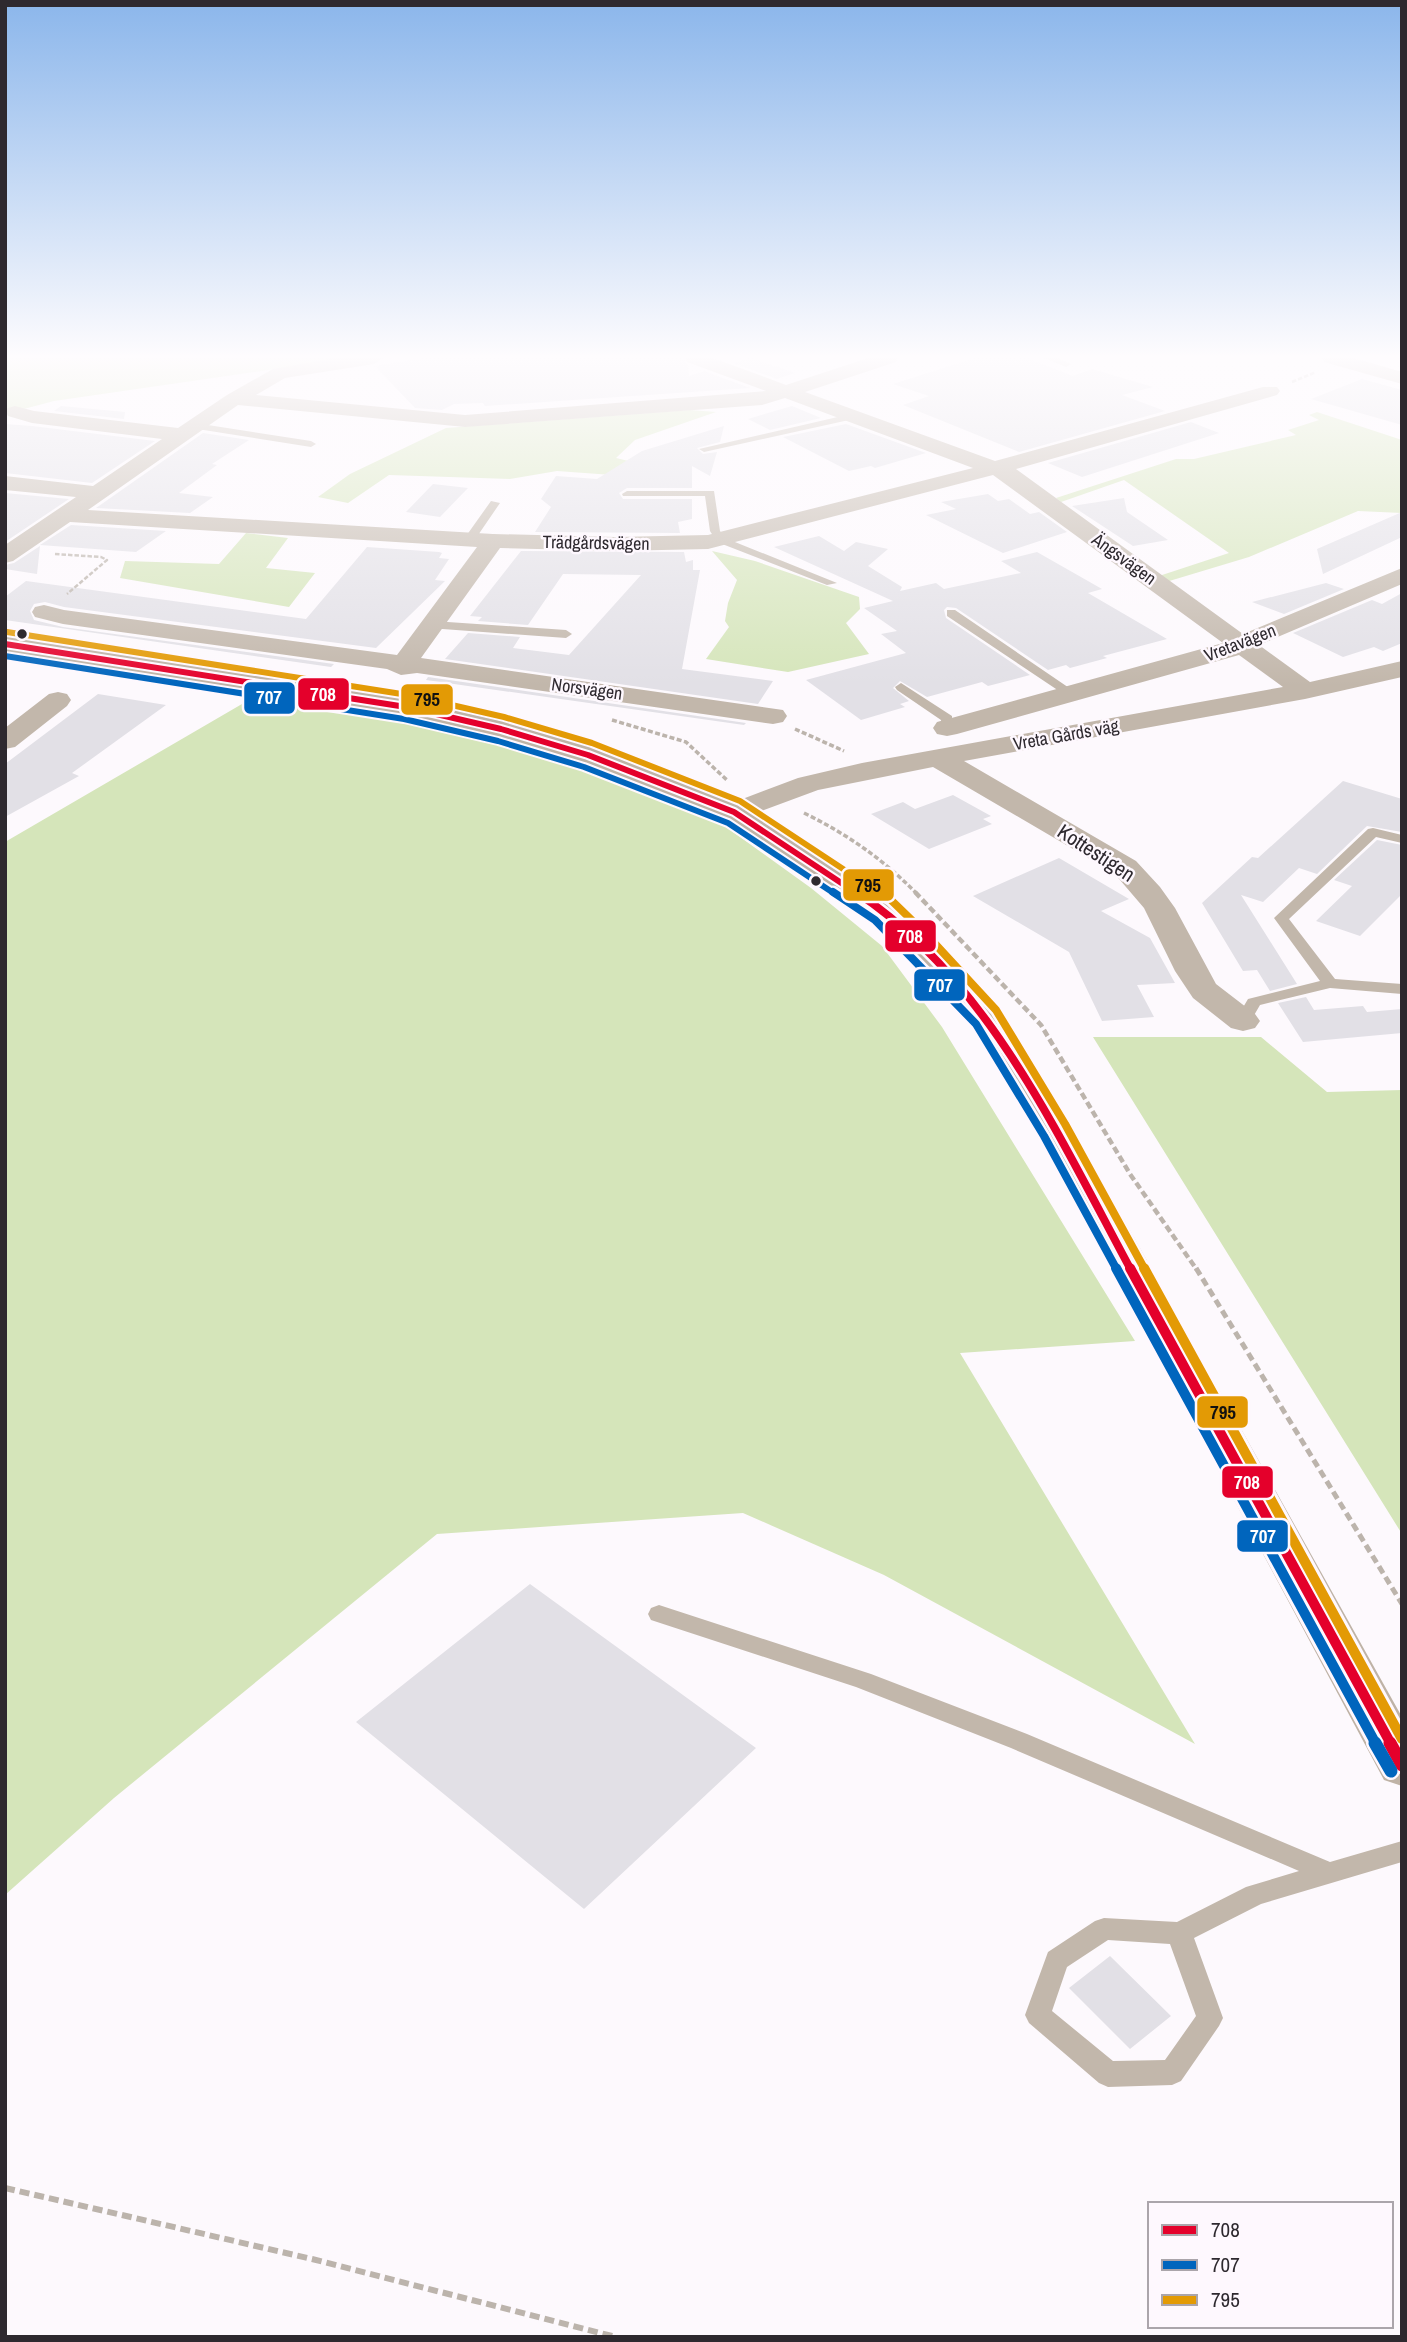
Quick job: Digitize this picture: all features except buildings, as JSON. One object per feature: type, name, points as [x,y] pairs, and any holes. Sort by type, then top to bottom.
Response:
[{"type":"main road","points":[[5,644],[406,708],[488,726],[588,755],[734,811],[883,910],[916,941],[986,1017],[1055,1130],[1402,1765]]},
{"type":"street","points":[[9,553],[134,467]]},
{"type":"street","name":"Trädgårdsvägen","points":[[66,514],[482,540],[692,544],[721,540],[996,468]]},
{"type":"street","name":"Ängsvägen","points":[[996,468],[1029,489],[1238,645],[1305,691]]},
{"type":"street","points":[[5,483],[97,493]]},
{"type":"street","points":[[401,667],[433,625],[482,540]]},
{"type":"street","name":"Vretavägen","points":[[947,727],[1228,652],[1238,645],[1402,575]]},
{"type":"street","name":"Norsvägen","points":[[44,612],[63,617],[395,662],[401,667],[417,665],[773,716]]},
{"type":"street","name":"Vreta Gårds väg","points":[[734,811],[808,784],[937,757],[1305,691],[1402,669]]},
{"type":"street","points":[[5,741],[58,699]]},
{"type":"street","name":"Kottestigen","points":[[937,757],[1138,877],[1158,905],[1202,988],[1243,1021]]},
{"type":"lane","points":[[627,494],[710,494],[715,531],[721,540],[831,583]]},
{"type":"lane","points":[[482,540],[495,503]]},
{"type":"lane","points":[[951,613],[1072,694]]},
{"type":"lane","points":[[433,625],[566,634]]},
{"type":"lane","points":[[901,687],[947,719],[947,727]]},
{"type":"lane","points":[[1330,983],[1280,918],[1373,832],[1402,839]]},
{"type":"lane","points":[[1243,1021],[1254,1002],[1330,983],[1402,989]]},
{"type":"lane","points":[[659,1615],[889,1690],[1019,1741],[1328,1872]]},
{"type":"lane","points":[[1179,1933],[1210,2018],[1172,2072],[1108,2074],[1038,2015],[1057,1960],[1104,1929],[1179,1933],[1255,1895],[1402,1851]]},
{"type":"path","points":[[9,553],[101,557],[107,560],[44,612]]},
{"type":"path","points":[[773,716],[783,724],[830,743],[848,754]]},
{"type":"path","points":[[5,2188],[137,2216],[394,2278],[616,2337]]},
{"type":"green space","points":[[364,467],[633,467],[626,476],[557,471],[510,479],[389,475],[348,503],[318,497]]},
{"type":"green space","points":[[1150,467],[1402,467],[1402,513],[1358,511],[1249,557],[1166,582],[1159,576],[1229,553],[1124,480],[1061,502],[1056,498]]},
{"type":"green space","points":[[246,533],[288,538],[266,568],[315,573],[289,607],[120,578],[125,561],[219,564]]},
{"type":"green space","points":[[712,551],[755,561],[859,597],[860,609],[846,623],[869,654],[788,672],[706,659],[729,627],[725,621],[728,603],[737,580]]},
{"type":"green space","points":[[254,697],[354,710],[475,735],[577,764],[718,821],[811,888],[882,946],[942,1027],[1135,1341],[960,1353],[1195,1744],[884,1575],[743,1513],[437,1534],[114,1798],[5,1895],[5,842]]},
{"type":"green space","points":[[1093,1037],[1261,1037],[1327,1092],[1402,1090],[1402,1534]]},
{"type":"transit line","name":"795","points":[[7,632],[408,695],[504,717],[592,743],[740,801],[891,900],[996,1010],[1065,1124],[1402,1739]]},
{"type":"transit line","name":"708","points":[[5,644],[406,707],[501,729],[588,755],[734,812],[883,910],[916,941],[986,1017],[1055,1130],[1402,1765]]},
{"type":"transit line","name":"707","points":[[5,656],[404,719],[498,741],[584,767],[728,823],[875,920],[976,1024],[1044,1136],[1391,1771]]}]
